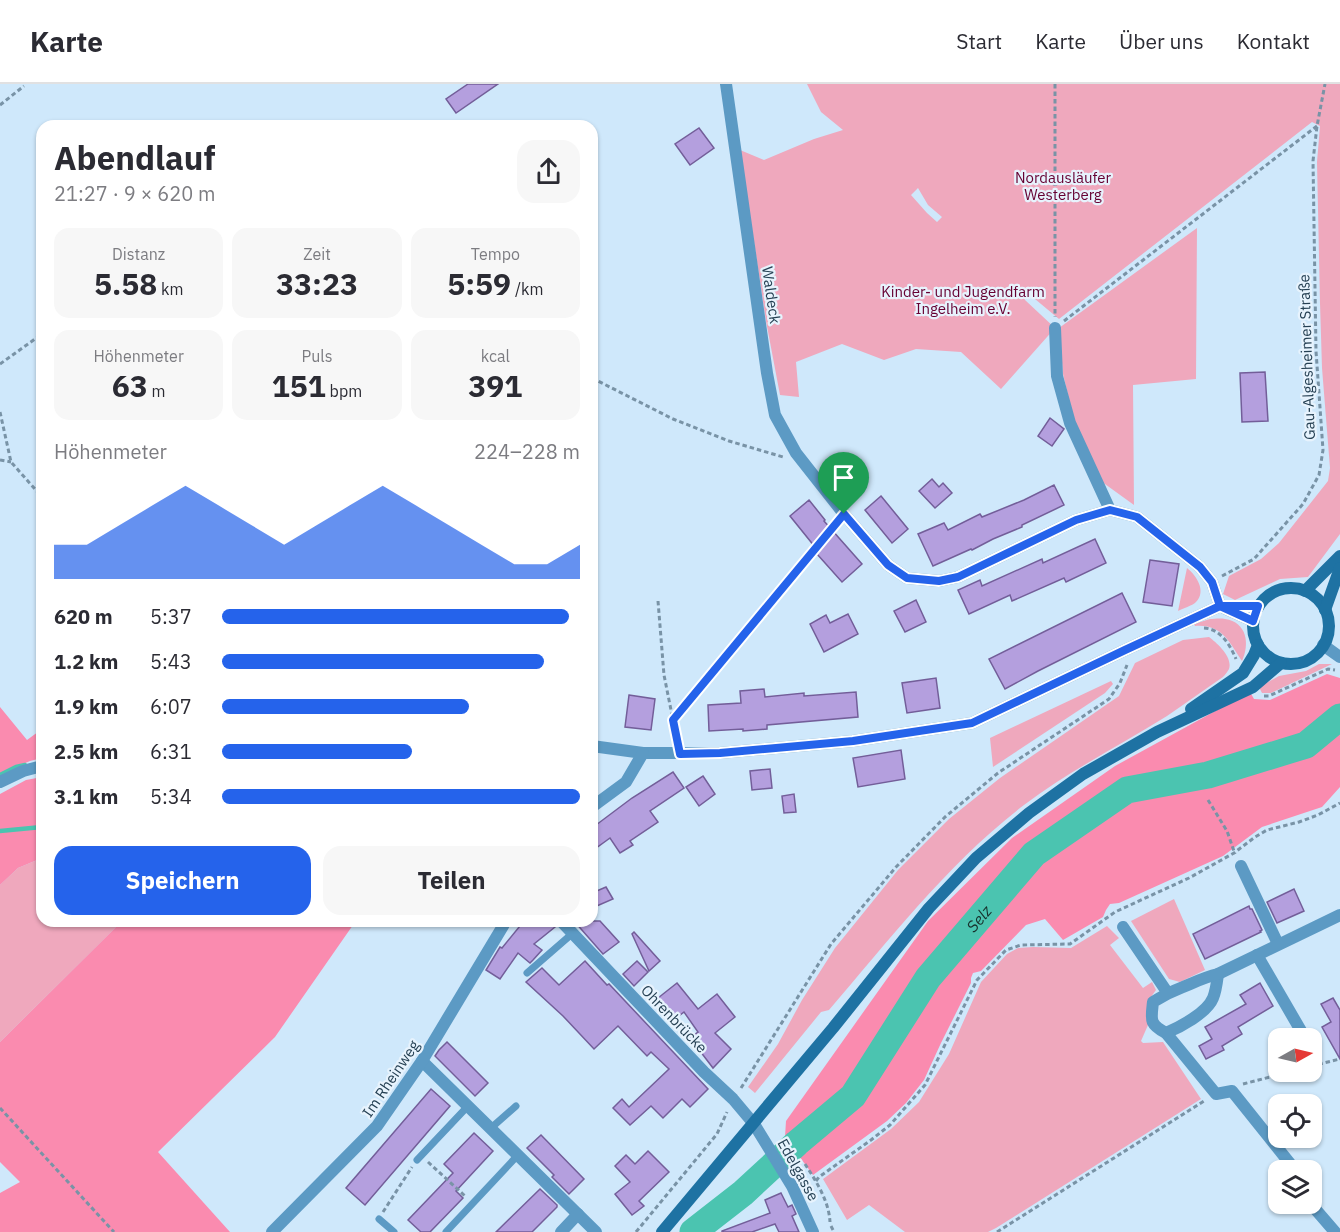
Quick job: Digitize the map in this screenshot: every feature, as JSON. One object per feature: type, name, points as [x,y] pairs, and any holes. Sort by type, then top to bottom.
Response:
[{"type":"main road","points":[[1305,591],[1340,556]]},
{"type":"main road","points":[[1325,610],[1340,568]]},
{"type":"main road","points":[[1290,588],[1305,591],[1315,597],[1325,610],[1328,618],[1327,636],[1323,645],[1312,657],[1305,661],[1281,663],[1266,655],[1254,638],[1253,621],[1258,606],[1276,591],[1290,588]]},
{"type":"main road","points":[[1157,732],[1243,672],[1254,656],[1258,645]]},
{"type":"main road","points":[[662,1232],[754,1124],[929,908],[976,858],[1055,793],[1111,757],[1157,732],[1253,687],[1281,663]]},
{"type":"street","name":"Waldeck","points":[[726,84],[775,415],[796,453],[827,494],[888,565],[907,578],[939,581],[958,577],[1076,520],[1110,510]]},
{"type":"street","points":[[1055,328],[1057,376],[1071,423],[1110,510],[1137,517],[1185,554],[1212,582],[1220,606],[1253,621]]},
{"type":"street","points":[[598,747],[643,753],[720,753],[853,741],[972,723],[1220,606],[1258,606]]},
{"type":"street","points":[[1323,645],[1340,657]]},
{"type":"street","points":[[598,803],[626,782],[643,753]]},
{"type":"street","points":[[0,783],[23,771],[36,768]]},
{"type":"street","points":[[1241,866],[1278,944]]},
{"type":"street","points":[[1287,1160],[1232,1091],[1216,1094],[1166,1033],[1155,1027],[1152,1019],[1153,1002],[1167,992],[1218,974],[1340,915]]},
{"type":"street","name":"Im Rheinweg","points":[[272,1232],[378,1126],[422,1061],[502,927]]},
{"type":"street","name":"Ohrenbrücke","points":[[567,927],[733,1099],[754,1124]]},
{"type":"street","points":[[1123,927],[1167,992]]},
{"type":"street","points":[[1257,955],[1299,1028]]},
{"type":"street","points":[[1166,1033],[1183,1025],[1207,1007],[1212,999],[1218,974]]},
{"type":"street","points":[[422,1061],[596,1232]]},
{"type":"street","name":"Edelgasse","points":[[754,1124],[792,1186],[813,1232]]},
{"type":"street","points":[[561,1232],[578,1214]]},
{"type":"street","points":[[1319,1214],[1335,1232]]},
{"type":"lane","points":[[527,973],[573,933]]},
{"type":"lane","points":[[419,1158],[468,1106]]},
{"type":"lane","points":[[491,1128],[516,1106]]},
{"type":"lane","points":[[446,1232],[518,1155]]},
{"type":"lane","points":[[379,1219],[394,1232]]},
{"type":"path","points":[[1055,84],[1055,328]]},
{"type":"path","name":"Gau-Algesheimer Straße","points":[[1212,582],[1254,559],[1303,504],[1319,475],[1323,450],[1316,351],[1313,161],[1325,84]]},
{"type":"path","points":[[0,105],[24,86]]},
{"type":"path","points":[[1055,328],[1317,126]]},
{"type":"path","points":[[0,364],[36,338]]},
{"type":"path","points":[[598,381],[673,420],[729,441],[786,458],[796,453]]},
{"type":"path","points":[[0,412],[11,462],[36,490]]},
{"type":"path","points":[[0,460],[11,462]]},
{"type":"path","points":[[673,720],[844,514]]},
{"type":"path","points":[[658,601],[664,675],[680,754]]},
{"type":"path","points":[[1201,629],[1213,630],[1223,638],[1239,665]]},
{"type":"path","points":[[636,1232],[717,1134],[733,1099],[831,944],[896,867],[945,817],[998,773],[1109,699],[1120,682],[1128,660]]},
{"type":"path","points":[[1258,695],[1269,696],[1328,669],[1340,671]]},
{"type":"path","points":[[1208,800],[1227,831],[1234,853]]},
{"type":"path","points":[[816,1181],[890,1125],[925,1085],[977,980],[1000,955],[1021,945],[1070,944],[1115,912],[1189,878],[1234,853],[1267,830],[1318,816],[1340,803]]},
{"type":"path","points":[[1322,1063],[1340,1059]]},
{"type":"path","points":[[1232,1091],[1242,1084],[1268,1077]]},
{"type":"path","points":[[997,1232],[1216,1094]]},
{"type":"path","points":[[0,1108],[114,1232]]},
{"type":"path","points":[[379,1219],[419,1158],[473,1204]]},
{"type":"path","points":[[805,1164],[816,1181],[830,1213],[834,1232]]},
{"type":"green space","points":[[807,84],[1340,84],[1340,534],[1308,577],[1280,579],[1235,600],[1223,594],[1229,576],[1261,559],[1279,543],[1328,481],[1330,468],[1322,368],[1320,303],[1317,162],[1320,126],[1312,122],[1059,319],[1023,289],[1025,300],[1055,328],[1001,389],[961,352],[916,349],[884,360],[842,344],[796,362],[799,397],[780,395],[766,321],[740,150],[764,160],[814,139],[843,130],[821,112]],"holes":[[[918,188],[928,205],[942,217],[937,222],[911,195]]]},
{"type":"green space","points":[[1197,228],[1196,379],[1133,385],[1134,505],[1098,479],[1074,420],[1063,374],[1059,328]]},
{"type":"green space","points":[[1187,568],[1199,584],[1199,598],[1178,611]]},
{"type":"green space","points":[[1210,619],[1232,621],[1242,629],[1246,648],[1242,661],[1229,641],[1218,631],[1194,624]]},
{"type":"green space","points":[[1209,637],[1224,651],[1229,660],[1229,669],[1223,677],[1167,716],[1059,781],[996,828],[945,877],[897,929],[829,1010],[821,1012],[755,1093],[748,1087],[778,1044],[802,1000],[835,948],[898,870],[949,819],[1000,778],[1119,696],[1135,663],[1183,640]]},
{"type":"green space","points":[[1319,664],[1332,664],[1271,693],[1262,693],[1259,687],[1279,676],[1306,671]]},
{"type":"green space","points":[[1111,681],[1113,684],[1105,693],[993,767],[990,738]]},
{"type":"green space","points":[[36,860],[36,927],[116,927],[0,1042],[0,885],[18,868]]},
{"type":"green space","points":[[1174,899],[1205,970],[1180,982],[1169,979],[1131,921]]},
{"type":"green space","points":[[1107,926],[1119,938],[1110,945],[1143,988],[1152,982],[1156,990],[1148,1001],[1148,1025],[1141,1041],[1143,1043],[1163,1042],[1201,1099],[988,1232],[905,1232],[869,1205],[847,1220],[823,1179],[891,1129],[919,1102],[949,1054],[981,982],[1007,954],[1018,948],[1071,948]]},
{"type":"shaded area","points":[[1327,674],[1340,678],[1340,787],[1322,807],[1262,827],[1223,856],[1119,903],[1110,904],[1103,917],[1063,940],[1045,919],[1026,925],[981,971],[973,973],[971,983],[924,1080],[906,1103],[887,1121],[813,1175],[785,1137],[786,1121],[928,921],[1012,838],[1115,766],[1250,692],[1254,699],[1270,700]]},
{"type":"shaded area","points":[[0,707],[27,740],[36,733],[36,760],[0,774]]},
{"type":"shaded area","points":[[36,778],[36,860],[18,868],[0,885],[0,794],[26,780]]},
{"type":"shaded area","points":[[116,927],[352,927],[275,1037],[158,1152],[230,1232],[0,1232],[0,1193],[20,1182],[0,1162],[0,1042]]},
{"type":"building","points":[[468,84],[498,84],[456,113],[446,99]]},
{"type":"building","points":[[699,128],[714,148],[690,165],[675,144]]},
{"type":"building","points":[[1265,372],[1268,421],[1242,422],[1240,373]]},
{"type":"building","points":[[1050,418],[1064,429],[1052,446],[1038,436]]},
{"type":"building","points":[[932,479],[939,487],[943,483],[952,493],[935,508],[919,491]]},
{"type":"building","points":[[1054,485],[1064,505],[1022,527],[933,566],[918,534],[944,523],[948,530],[980,514],[982,517]]},
{"type":"building","points":[[881,496],[908,529],[892,543],[865,510]]},
{"type":"building","points":[[809,500],[824,521],[862,564],[842,582],[817,554],[819,552],[790,516]]},
{"type":"building","points":[[1095,539],[1106,563],[1066,582],[1064,578],[1012,601],[1010,595],[969,614],[958,590],[980,580],[982,586],[1042,559],[1043,563]]},
{"type":"building","points":[[1150,560],[1179,564],[1172,606],[1143,602]]},
{"type":"building","points":[[1122,593],[1136,622],[1005,689],[989,659]]},
{"type":"building","points":[[916,600],[926,622],[905,632],[894,611]]},
{"type":"building","points":[[848,614],[858,634],[824,652],[810,624],[826,615],[830,623]]},
{"type":"building","points":[[936,678],[940,708],[907,713],[902,683]]},
{"type":"building","points":[[764,689],[765,697],[804,693],[804,696],[856,692],[858,717],[767,725],[767,729],[709,731],[708,705],[741,703],[740,691]]},
{"type":"building","points":[[629,695],[655,699],[651,730],[625,727]]},
{"type":"building","points":[[901,750],[905,779],[858,787],[853,758]]},
{"type":"building","points":[[770,769],[772,788],[752,790],[750,771]]},
{"type":"building","points":[[673,772],[684,788],[650,811],[658,822],[630,841],[633,845],[620,853],[610,838],[598,847],[598,824]]},
{"type":"building","points":[[703,776],[715,794],[699,806],[686,787]]},
{"type":"building","points":[[794,794],[796,812],[784,813],[782,796]]},
{"type":"building","points":[[606,887],[613,899],[598,905],[598,890]]},
{"type":"building","points":[[1294,889],[1304,911],[1277,923],[1267,902]]},
{"type":"building","points":[[1249,906],[1261,932],[1205,959],[1193,934]]},
{"type":"building","points":[[598,921],[600,921],[619,942],[603,954],[579,927],[598,927]]},
{"type":"building","points":[[519,927],[555,927],[534,944],[542,950],[530,963],[518,953],[500,979],[486,970],[500,947],[502,948]]},
{"type":"building","points":[[634,932],[660,961],[649,971],[632,934]]},
{"type":"building","points":[[585,961],[708,1089],[690,1107],[682,1099],[663,1118],[651,1106],[630,1125],[613,1108],[622,1099],[629,1107],[669,1069],[651,1052],[647,1056],[618,1026],[594,1049],[526,982],[542,968],[559,985]]},
{"type":"building","points":[[637,961],[648,972],[634,986],[623,974]]},
{"type":"building","points":[[677,983],[698,1009],[717,994],[735,1017],[715,1033],[731,1049],[713,1068],[690,1038],[698,1032],[684,1012],[675,1019],[658,998]]},
{"type":"building","points":[[1260,983],[1273,1006],[1238,1027],[1242,1034],[1222,1046],[1224,1050],[1206,1059],[1199,1046],[1212,1039],[1205,1027],[1246,1004],[1240,995]]},
{"type":"building","points":[[1333,998],[1340,1010],[1340,1059],[1322,1027],[1331,1022],[1321,1004]]},
{"type":"building","points":[[447,1042],[488,1083],[475,1096],[435,1056]]},
{"type":"building","points":[[431,1089],[450,1106],[365,1205],[346,1188]]},
{"type":"building","points":[[474,1133],[493,1151],[456,1191],[463,1198],[430,1232],[421,1232],[408,1220],[453,1173],[444,1164]]},
{"type":"building","points":[[541,1135],[584,1179],[569,1194],[527,1148]]},
{"type":"building","points":[[648,1151],[669,1172],[639,1201],[644,1206],[632,1215],[615,1194],[630,1182],[615,1166],[626,1155],[635,1164]]},
{"type":"building","points":[[540,1189],[557,1207],[532,1232],[496,1232]]},
{"type":"building","points":[[781,1193],[788,1207],[792,1205],[796,1214],[792,1216],[799,1232],[779,1232],[775,1224],[752,1232],[722,1232],[770,1213],[765,1200]]},
{"type":"waterway","name":"Selz","points":[[693,1232],[743,1193],[853,1096],[928,978],[1034,854],[1127,790],[1208,775],[1306,745],[1340,717]]},
{"type":"waterway","points":[[0,775],[25,765]]},
{"type":"waterway","points":[[0,831],[36,828]]},
{"type":"route","points":[[844,514],[673,720],[680,754],[720,753],[853,741],[972,723],[1220,606],[1258,606],[1253,621],[1220,606],[1212,582],[1200,567],[1137,517],[1110,510],[1076,520],[958,577],[939,581],[907,578],[888,565],[844,514]]},
{"type":"park label","name":"Nordausläufer Westerberg","points":[[1063,186]]},
{"type":"park label","name":"Kinder- und Jugendfarm Ingelheim e.V.","points":[[963,300]]}]
